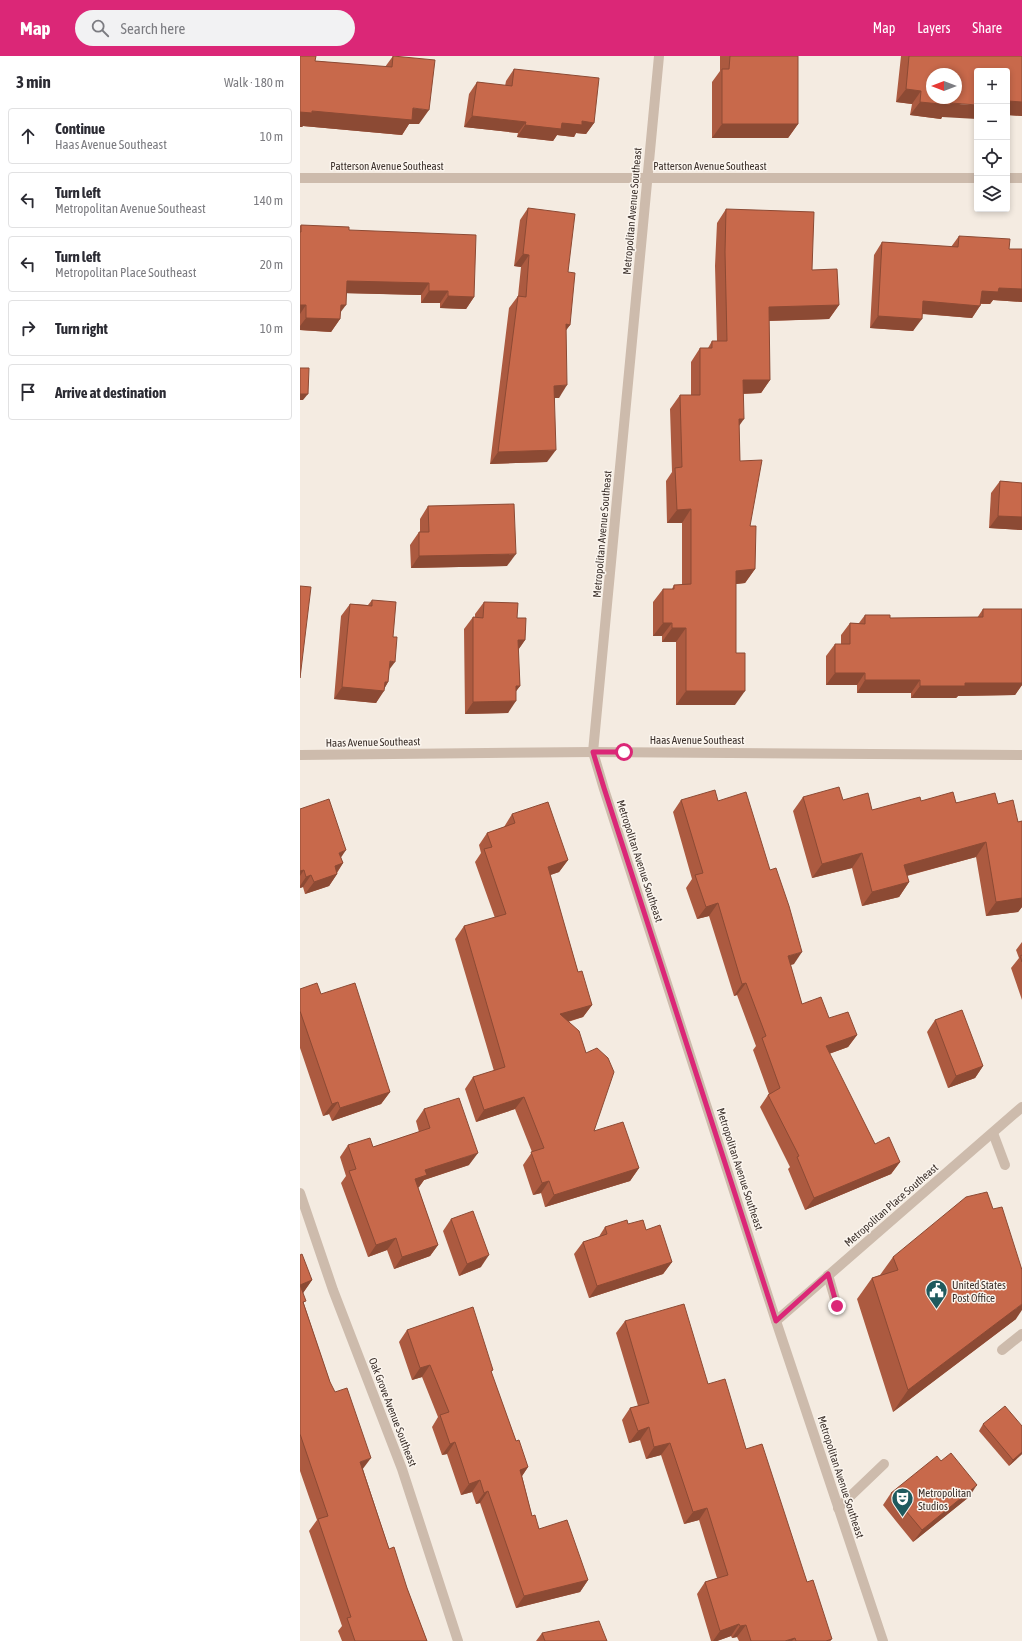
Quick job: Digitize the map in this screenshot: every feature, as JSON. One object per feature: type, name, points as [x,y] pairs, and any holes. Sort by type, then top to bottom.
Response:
[{"type":"street","name":"Metropolitan Avenue Southeast","points":[[659,56],[593,752],[776,1321],[882,1641]]},
{"type":"street","name":"Patterson Avenue Southeast","points":[[300,178],[974,178]]},
{"type":"street","points":[[1010,178],[1022,178]]},
{"type":"street","name":"Haas Avenue Southeast","points":[[300,755],[593,752],[1022,754]]},
{"type":"street","name":"Metropolitan Place Southeast","points":[[776,1321],[828,1274],[993,1134],[1022,1107]]},
{"type":"street","points":[[993,1134],[1005,1165]]},
{"type":"street","name":"Oak Grove Avenue Southeast","points":[[300,1192],[333,1290],[402,1469],[458,1641]]},
{"type":"street","points":[[828,1274],[837,1306]]},
{"type":"street","points":[[1002,1350],[1022,1334]]},
{"type":"street","points":[[838,1508],[884,1464]]},
{"type":"building","points":[[300,56],[316,56],[315,61],[392,67],[393,56],[435,60],[429,110],[413,108],[412,120],[312,111],[312,113],[300,112]]},
{"type":"building","points":[[730,56],[798,56],[798,124],[722,124],[722,69],[729,69]]},
{"type":"building","points":[[909,56],[1022,56],[1022,102],[1010,101],[1010,68],[974,68],[974,105],[962,104],[962,68],[926,68],[926,103],[920,102],[921,91],[906,89]]},
{"type":"building","points":[[514,69],[599,78],[594,123],[582,121],[582,125],[562,123],[561,129],[525,125],[526,122],[472,116],[477,82],[512,86]]},
{"type":"building","points":[[528,208],[575,214],[568,272],[575,273],[570,325],[566,324],[567,385],[554,386],[556,450],[498,452],[518,296],[526,297],[529,255],[523,254]]},
{"type":"building","points":[[726,209],[814,212],[812,270],[837,269],[839,305],[769,307],[770,380],[743,380],[744,419],[739,419],[740,461],[762,460],[750,526],[756,526],[755,569],[736,571],[736,653],[745,653],[745,691],[686,691],[686,628],[672,628],[672,623],[663,623],[663,589],[674,589],[674,585],[691,584],[691,509],[677,510],[675,468],[682,467],[680,395],[700,395],[700,348],[712,348],[712,341],[727,341],[725,252]]},
{"type":"building","points":[[301,225],[349,227],[349,230],[476,235],[474,297],[448,296],[448,291],[429,291],[429,283],[347,281],[346,305],[341,305],[340,319],[306,318],[306,305],[300,305]]},
{"type":"building","points":[[959,236],[1010,239],[1009,249],[1022,249],[1022,289],[999,288],[998,292],[982,291],[980,306],[923,301],[922,319],[878,316],[882,242],[958,247]]},
{"type":"building","points":[[300,368],[309,368],[308,394],[300,394]]},
{"type":"building","points":[[1000,481],[1022,483],[1022,517],[998,516]]},
{"type":"building","points":[[514,504],[516,554],[419,556],[419,532],[429,532],[428,506]]},
{"type":"building","points":[[300,586],[311,587],[300,678]]},
{"type":"building","points":[[372,600],[396,602],[393,637],[397,637],[395,662],[390,661],[388,682],[385,682],[384,691],[342,687],[350,604],[372,606]]},
{"type":"building","points":[[484,602],[518,603],[517,618],[526,618],[525,640],[518,640],[520,686],[516,686],[516,701],[473,702],[473,617],[483,618]]},
{"type":"building","points":[[983,609],[1022,609],[1022,683],[965,683],[965,686],[920,686],[920,680],[865,680],[865,673],[835,673],[835,644],[850,644],[850,623],[865,624],[865,615],[890,615],[890,618],[983,617]]},
{"type":"building","points":[[839,787],[843,800],[868,793],[872,810],[920,797],[921,801],[953,792],[956,803],[995,793],[998,804],[1013,800],[1018,822],[1022,821],[1022,898],[996,902],[986,842],[904,865],[909,882],[872,892],[862,853],[822,864],[803,797]]},
{"type":"building","points":[[715,790],[718,801],[746,792],[770,870],[776,868],[802,952],[788,956],[802,1004],[821,997],[829,1018],[848,1012],[857,1035],[826,1046],[875,1144],[889,1137],[900,1162],[814,1198],[797,1157],[799,1156],[768,1095],[780,1088],[762,1038],[766,1036],[746,983],[742,984],[718,903],[706,907],[695,875],[703,873],[681,800]]},
{"type":"building","points":[[329,799],[346,850],[339,853],[343,863],[335,866],[337,874],[314,882],[311,875],[306,877],[304,870],[300,871],[300,809]]},
{"type":"building","points":[[548,802],[568,860],[548,867],[578,972],[582,971],[592,1005],[560,1014],[579,1031],[586,1053],[597,1048],[608,1058],[614,1072],[594,1131],[623,1122],[639,1168],[554,1195],[549,1181],[542,1183],[531,1152],[544,1148],[524,1097],[484,1110],[473,1077],[505,1067],[464,926],[506,914],[484,849],[492,847],[487,833],[515,823],[512,814]]},
{"type":"building","points":[[317,983],[321,994],[355,983],[390,1092],[340,1108],[338,1102],[332,1104],[300,1011],[300,989]]},
{"type":"building","points":[[962,1010],[983,1066],[956,1076],[935,1020]]},
{"type":"building","points":[[459,1098],[478,1153],[425,1170],[427,1175],[415,1179],[438,1245],[402,1257],[396,1238],[376,1245],[349,1171],[356,1169],[348,1145],[370,1138],[373,1147],[430,1128],[424,1109]]},
{"type":"building","name":"United States Post Office","points":[[987,1192],[993,1209],[1002,1207],[1022,1270],[1022,1304],[908,1390],[872,1278],[898,1270],[893,1257],[966,1197]]},
{"type":"building","points":[[473,1211],[489,1255],[467,1264],[451,1219]]},
{"type":"building","points":[[627,1220],[628,1224],[643,1220],[646,1230],[660,1225],[672,1262],[597,1286],[583,1242],[607,1234],[605,1227]]},
{"type":"building","points":[[302,1254],[312,1280],[300,1285],[300,1255]]},
{"type":"building","points":[[300,1285],[306,1301],[303,1302],[330,1382],[335,1392],[347,1388],[371,1458],[360,1462],[389,1549],[394,1547],[407,1588],[427,1641],[355,1641],[347,1618],[351,1617],[318,1519],[328,1516],[300,1434]]},
{"type":"building","points":[[684,1304],[708,1384],[725,1379],[746,1449],[762,1444],[807,1582],[813,1580],[832,1639],[826,1641],[796,1641],[795,1638],[785,1641],[751,1641],[746,1625],[740,1626],[739,1624],[720,1631],[705,1582],[728,1575],[707,1508],[693,1512],[670,1443],[654,1447],[649,1427],[638,1431],[630,1408],[649,1403],[625,1321]]},
{"type":"building","points":[[473,1307],[493,1370],[491,1371],[516,1441],[519,1440],[528,1467],[520,1470],[532,1516],[535,1515],[539,1529],[567,1520],[588,1580],[524,1596],[488,1491],[484,1493],[480,1480],[469,1484],[455,1442],[450,1444],[440,1415],[449,1412],[430,1365],[420,1368],[407,1330]]},
{"type":"building","points":[[1005,1406],[1022,1426],[1022,1452],[1013,1460],[983,1424]]},
{"type":"building","name":"Metropolitan Studios","points":[[951,1453],[977,1485],[922,1530],[891,1493],[937,1456],[941,1461]]},
{"type":"building","points":[[599,1621],[607,1641],[545,1641],[542,1633]]},
{"type":"place","name":"United States Post Office","points":[[937,1310]]},
{"type":"place","name":"Metropolitan Studios","points":[[903,1518]]},
{"type":"route","points":[[624,752],[593,752],[776,1321],[828,1274],[837,1306]]}]
